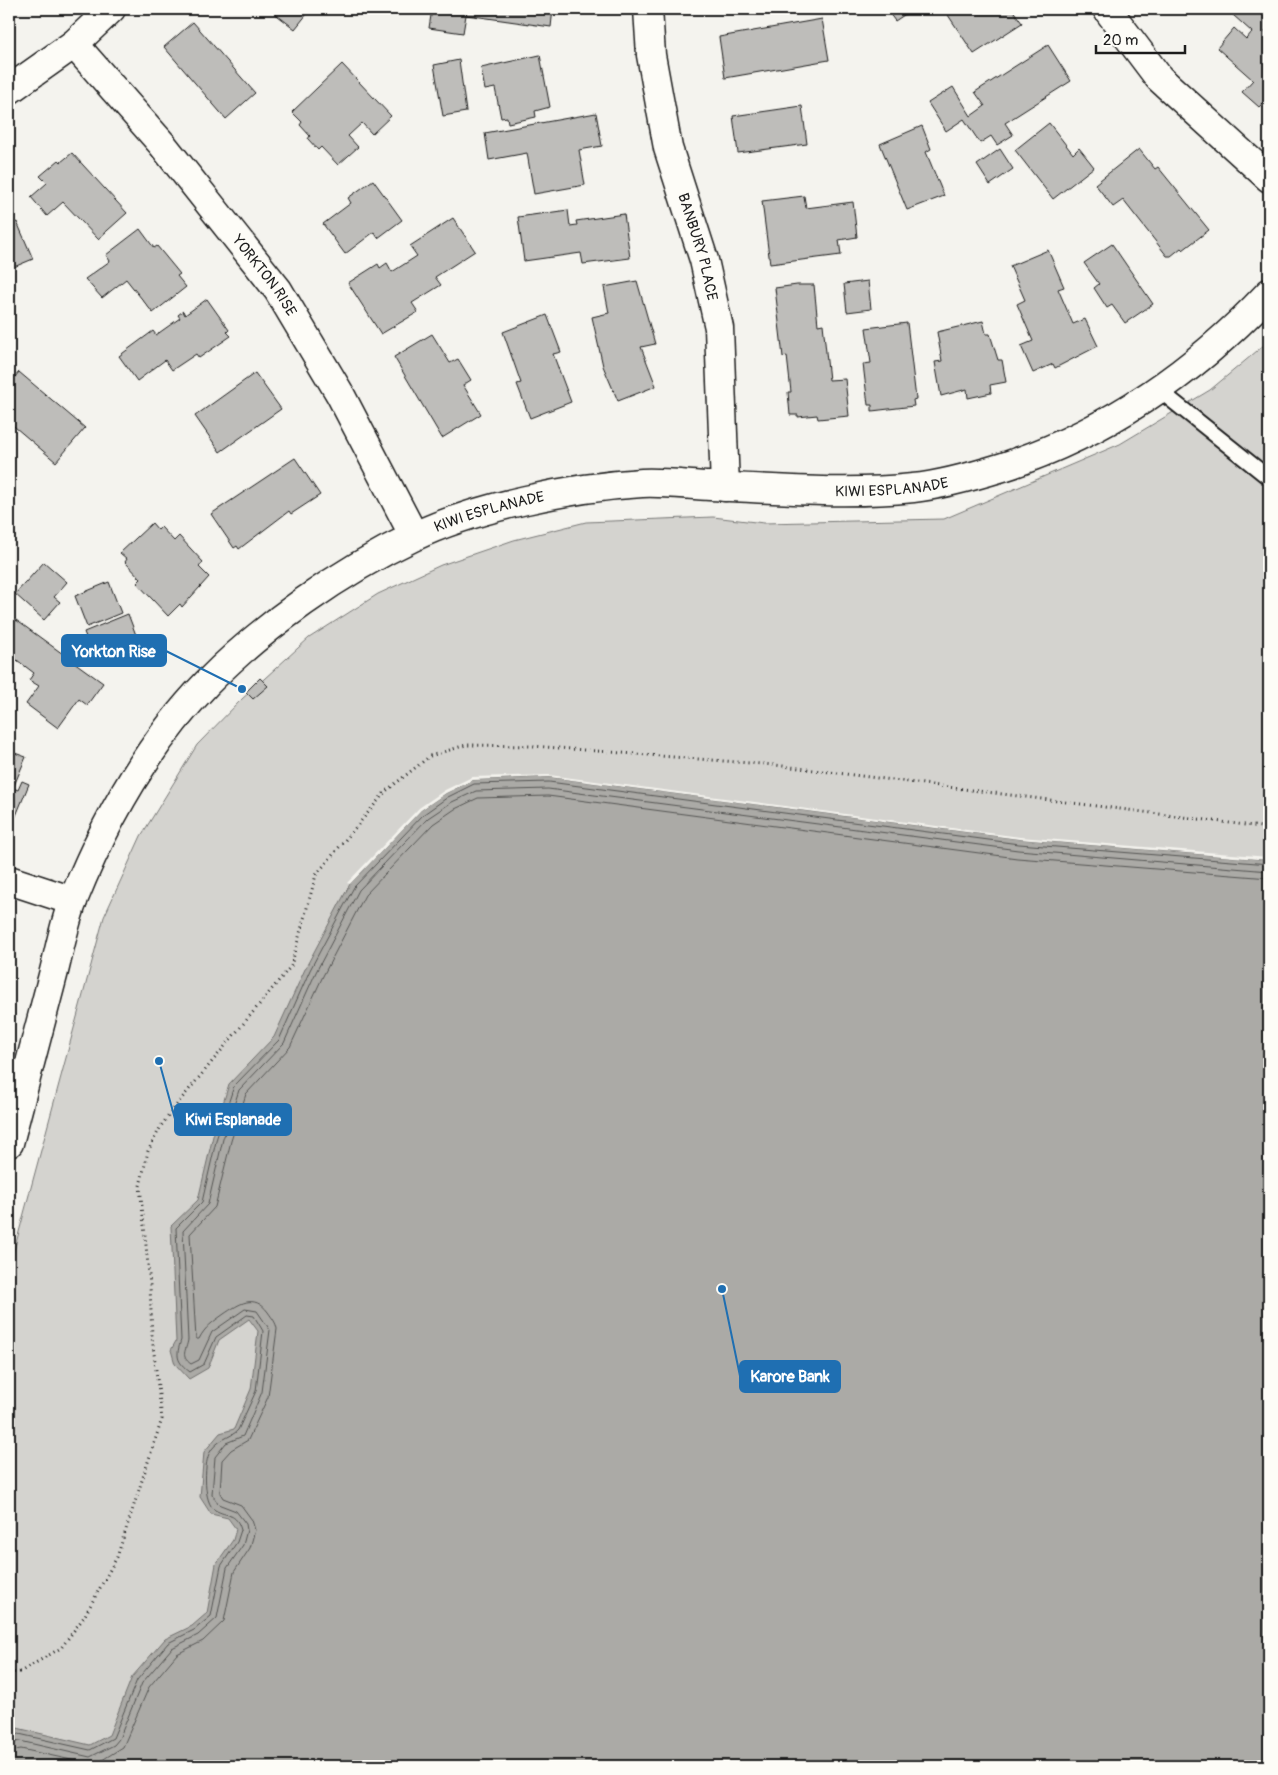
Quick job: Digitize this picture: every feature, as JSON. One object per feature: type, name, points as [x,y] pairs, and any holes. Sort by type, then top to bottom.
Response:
[{"type":"street","points":[[9,90],[74,44],[111,9]]},
{"type":"street","name":"BANBURY PLACE","points":[[648,9],[651,54],[668,148],[704,260],[719,328],[724,486]]},
{"type":"street","points":[[1107,9],[1159,78],[1269,178]]},
{"type":"street","name":"YORKTON RISE","points":[[74,44],[162,144],[278,290],[340,394],[414,536]]},
{"type":"street","name":"KIWI ESPLANADE","points":[[9,1143],[73,901],[102,837],[134,779],[165,733],[207,684],[296,607],[350,572],[414,536],[489,509],[566,492],[644,482],[788,490],[914,488],[973,476],[1034,456],[1101,426],[1159,390],[1224,337],[1269,294]]},
{"type":"street","points":[[9,880],[73,901]]},
{"type":"lane","points":[[1159,390],[1269,478]]},
{"type":"path","points":[[9,1672],[20,1672],[61,1648],[84,1617],[117,1557],[162,1419],[152,1337],[150,1285],[140,1186],[148,1151],[178,1103],[292,966],[316,875],[386,791],[430,756],[466,745],[533,746],[775,765],[1269,828]]},
{"type":"shaded area","points":[[1269,341],[1269,1766],[9,1766],[9,1269],[104,917],[141,836],[197,745],[242,699],[309,638],[378,594],[441,565],[514,540],[586,522],[713,517],[764,523],[944,519],[1120,444],[1210,390]]},
{"type":"water","points":[[549,777],[1019,839],[1269,860],[1269,1766],[9,1766],[9,1733],[17,1728],[90,1745],[109,1735],[132,1677],[165,1639],[192,1626],[207,1613],[216,1564],[233,1540],[236,1529],[228,1518],[211,1514],[200,1497],[204,1452],[220,1433],[234,1429],[251,1389],[258,1331],[249,1319],[219,1340],[208,1368],[189,1379],[175,1364],[171,1350],[176,1341],[171,1226],[198,1200],[213,1136],[229,1084],[274,1037],[306,967],[350,884],[421,810],[446,793],[473,780]]},
{"type":"pier","points":[[549,775],[1020,837],[1269,857],[1269,860],[1019,839],[549,777],[473,780],[446,793],[421,810],[350,884],[347,883],[419,808],[445,790],[472,777]]},
{"type":"building","points":[[269,9],[311,9],[295,29]]},
{"type":"building","points":[[432,9],[553,9],[551,27],[466,15],[463,33],[429,28]]},
{"type":"building","points":[[886,9],[913,9],[895,21]]},
{"type":"building","points":[[944,9],[1012,9],[1022,23],[974,54]]},
{"type":"building","points":[[1239,9],[1269,9],[1269,27],[1265,32],[1267,34],[1269,31],[1269,97],[1259,107],[1242,92],[1253,80],[1217,48],[1234,28],[1246,39],[1252,32],[1233,15]]},
{"type":"building","points":[[822,19],[829,60],[725,78],[719,37]]},
{"type":"building","points":[[193,22],[255,93],[226,119],[164,47]]},
{"type":"building","points":[[1048,45],[1071,81],[1005,123],[1013,135],[997,145],[991,136],[980,143],[964,119],[946,131],[928,103],[953,87],[971,116],[985,106],[975,92]]},
{"type":"building","points":[[540,55],[550,107],[535,111],[536,117],[508,123],[507,117],[501,118],[495,88],[485,90],[481,68]]},
{"type":"building","points":[[459,60],[466,112],[443,116],[434,65]]},
{"type":"building","points":[[342,64],[391,116],[372,134],[362,123],[348,136],[358,147],[338,165],[321,147],[318,150],[308,139],[310,136],[300,125],[302,122],[292,112]]},
{"type":"building","points":[[802,106],[807,144],[738,153],[733,116]]},
{"type":"building","points":[[596,113],[602,146],[579,150],[585,185],[534,194],[527,153],[489,160],[485,133]]},
{"type":"building","points":[[1049,123],[1073,154],[1079,148],[1094,167],[1053,199],[1015,150]]},
{"type":"building","points":[[922,126],[931,149],[926,152],[944,196],[907,210],[880,144]]},
{"type":"building","points":[[1000,149],[1013,169],[990,185],[977,165]]},
{"type":"building","points":[[1139,149],[1155,169],[1158,167],[1209,230],[1183,250],[1181,248],[1171,256],[1167,256],[1123,200],[1113,207],[1095,184]]},
{"type":"building","points":[[72,153],[127,213],[98,239],[63,202],[47,216],[31,197],[47,183],[40,176],[59,160],[61,162]]},
{"type":"building","points":[[373,180],[402,220],[378,238],[374,232],[345,254],[323,224],[351,203],[348,198]]},
{"type":"building","points":[[804,196],[806,208],[853,202],[857,237],[839,240],[841,255],[770,264],[762,201]]},
{"type":"building","points":[[568,210],[570,226],[577,225],[576,221],[624,214],[630,258],[583,264],[581,253],[524,261],[518,217]]},
{"type":"building","points":[[453,218],[475,251],[435,277],[441,285],[412,303],[418,312],[381,334],[348,283],[378,264],[380,268],[387,263],[392,272],[417,256],[410,246]]},
{"type":"building","points":[[17,222],[33,259],[9,269],[9,225]]},
{"type":"building","points":[[140,229],[154,248],[157,246],[180,274],[177,276],[186,287],[153,313],[126,279],[102,298],[85,279],[110,261],[106,255]]},
{"type":"building","points":[[1112,244],[1153,304],[1125,323],[1112,305],[1107,308],[1094,288],[1099,284],[1084,263]]},
{"type":"building","points":[[1048,250],[1064,287],[1058,289],[1073,324],[1085,319],[1098,346],[1055,368],[1053,364],[1033,373],[1021,346],[1033,341],[1017,304],[1025,300],[1010,266]]},
{"type":"building","points":[[637,281],[655,344],[641,347],[656,386],[618,401],[603,366],[592,317],[609,313],[604,287]]},
{"type":"building","points":[[868,281],[871,309],[847,312],[844,284]]},
{"type":"building","points":[[814,285],[818,325],[823,324],[829,380],[845,379],[849,416],[818,419],[817,415],[798,417],[798,415],[790,415],[788,392],[791,392],[787,356],[783,357],[775,288]]},
{"type":"building","points":[[207,299],[229,330],[227,332],[231,336],[199,358],[196,354],[172,370],[165,360],[137,381],[119,356],[153,331],[156,335],[180,318],[178,315],[183,311],[185,315]]},
{"type":"building","points":[[547,315],[561,352],[553,354],[571,402],[530,418],[517,384],[521,383],[503,332]]},
{"type":"building","points":[[983,321],[986,334],[990,334],[998,360],[1002,360],[1006,382],[990,385],[991,393],[968,398],[967,389],[941,396],[935,362],[942,361],[937,332]]},
{"type":"building","points":[[907,323],[916,399],[913,400],[914,406],[872,411],[872,405],[868,405],[863,364],[871,363],[866,328]]},
{"type":"building","points":[[432,334],[450,363],[458,359],[471,380],[463,385],[481,414],[442,438],[394,357]]},
{"type":"building","points":[[19,372],[85,428],[56,462],[9,422],[9,384]]},
{"type":"building","points":[[255,373],[281,409],[220,452],[195,416]]},
{"type":"building","points":[[295,458],[320,495],[291,514],[289,511],[239,549],[237,546],[234,548],[211,514]]},
{"type":"building","points":[[152,523],[158,530],[161,527],[174,541],[179,536],[203,562],[199,567],[209,577],[182,607],[180,604],[168,616],[137,583],[141,579],[125,562],[127,559],[120,553]]},
{"type":"building","points":[[44,562],[67,582],[54,597],[60,602],[44,620],[15,594]]},
{"type":"building","points":[[109,582],[121,613],[87,627],[75,596]]},
{"type":"building","points":[[128,614],[139,643],[95,660],[84,632]]},
{"type":"building","points":[[16,620],[103,683],[87,705],[79,699],[58,728],[26,704],[39,686],[29,680],[34,673],[9,654],[9,630]]},
{"type":"building","points":[[260,678],[268,686],[253,699],[246,692]]},
{"type":"building","points":[[9,751],[26,757],[13,788],[18,790],[22,781],[29,784],[13,823],[9,821]]},
{"type":"place","name":"Yorkton Rise","points":[[242,689]]},
{"type":"place","name":"Kiwi Esplanade","points":[[159,1061]]},
{"type":"place","name":"Karore Bank","points":[[722,1289]]}]
